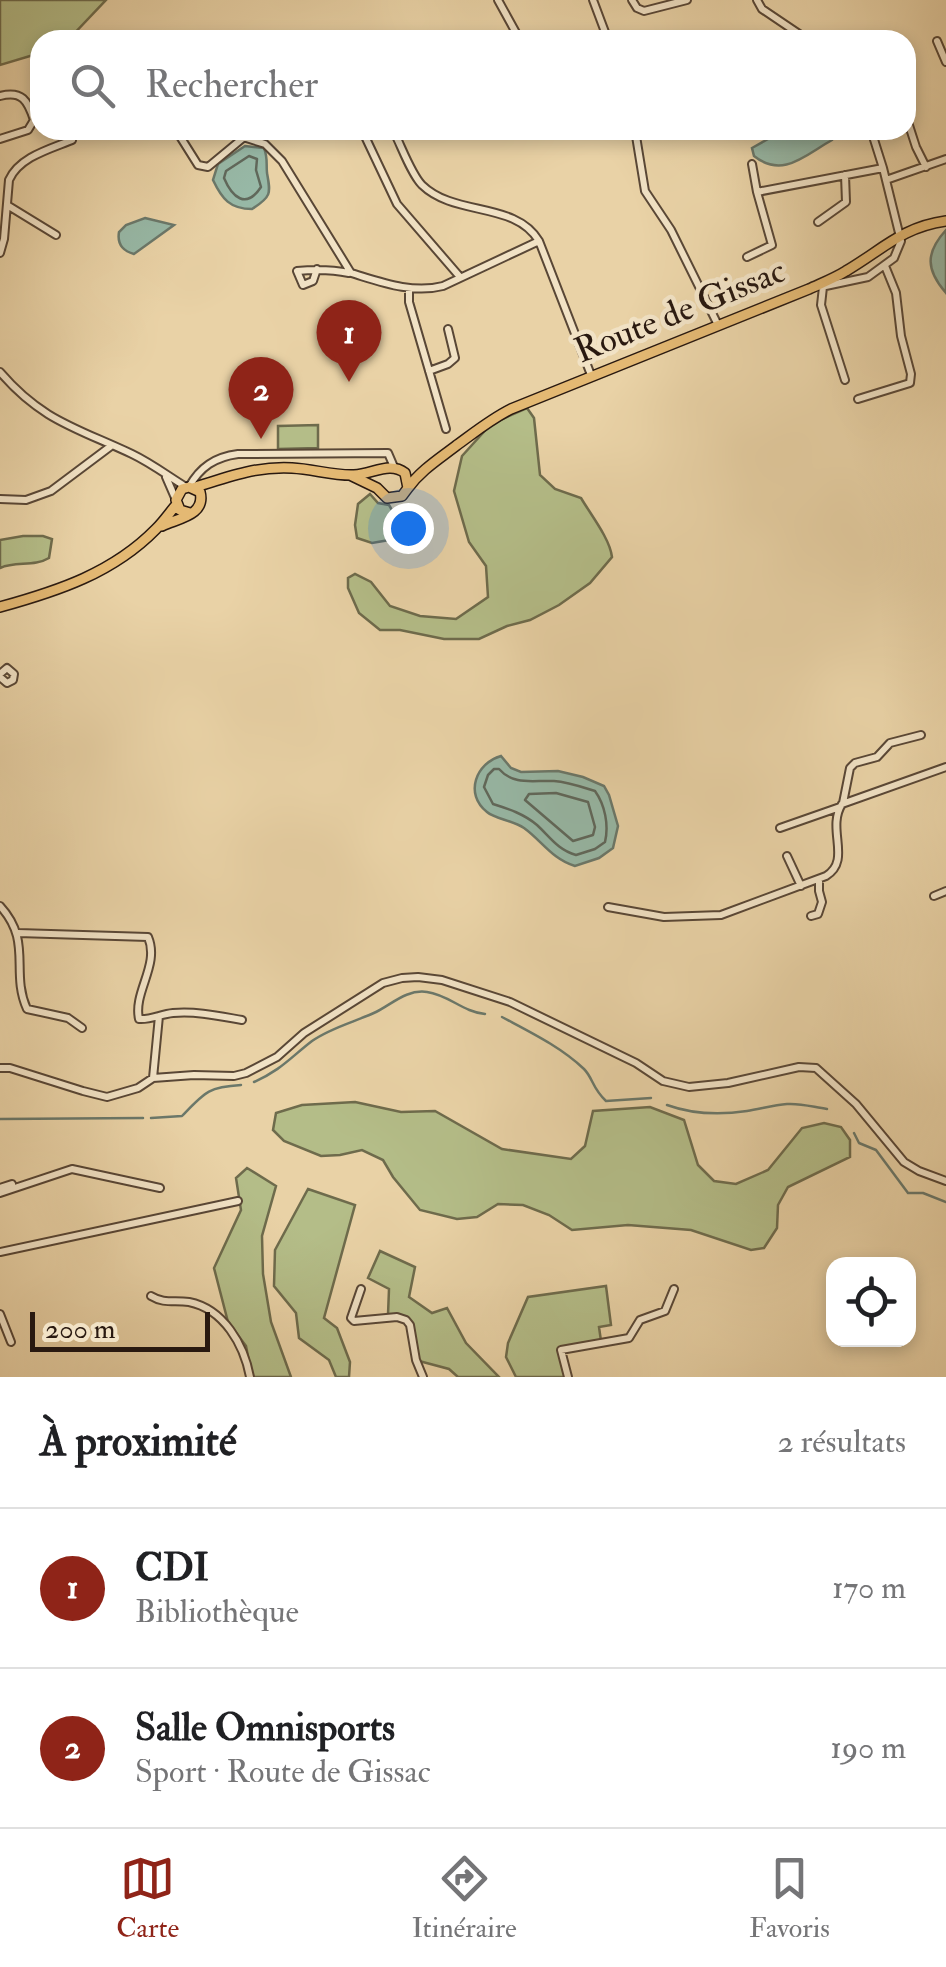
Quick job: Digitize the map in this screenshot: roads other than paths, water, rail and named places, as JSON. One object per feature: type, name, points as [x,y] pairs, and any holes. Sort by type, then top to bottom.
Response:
[{"type":"main road","name":"Route de Gissac","points":[[408,488],[438,459],[495,417],[810,288],[844,273],[900,235],[922,225],[946,221]]},
{"type":"main road","name":"Route de Gissac","points":[[396,467],[408,469],[438,459]]},
{"type":"main road","points":[[0,607],[48,594],[118,561],[157,528],[179,492],[189,487],[255,469],[276,467],[350,476],[396,467],[408,478],[408,488],[402,496],[392,499],[350,476]]},
{"type":"main road","points":[[377,488],[381,472]]},
{"type":"main road","points":[[157,528],[197,510],[228,476]]},
{"type":"main road","points":[[189,487],[200,492],[202,504]]},
{"type":"main road","points":[[176,502],[183,512],[190,513]]},
{"type":"street","points":[[498,0],[514,30]]},
{"type":"street","points":[[593,0],[604,30]]},
{"type":"street","points":[[632,0],[636,8],[644,10],[687,0]]},
{"type":"street","points":[[758,0],[762,9],[793,30]]},
{"type":"street","points":[[937,41],[946,62]]},
{"type":"street","points":[[0,96],[11,93],[21,97],[30,109]]},
{"type":"street","points":[[0,139],[30,127]]},
{"type":"street","points":[[0,253],[12,172],[38,154],[72,140]]},
{"type":"street","points":[[182,140],[203,167],[240,140]]},
{"type":"street","points":[[253,140],[265,144],[282,161],[350,273]]},
{"type":"street","points":[[367,140],[396,204],[460,277]]},
{"type":"street","points":[[398,140],[420,184],[459,205],[511,217],[532,230],[591,376]]},
{"type":"street","points":[[637,140],[646,191],[677,241],[718,325]]},
{"type":"street","points":[[810,288],[868,276],[894,258],[901,241],[874,140]]},
{"type":"street","points":[[914,140],[926,167]]},
{"type":"street","points":[[886,180],[946,159]]},
{"type":"street","points":[[747,257],[772,245],[752,164]]},
{"type":"street","points":[[757,192],[884,168]]},
{"type":"street","points":[[818,222],[846,202],[844,176]]},
{"type":"street","points":[[7,204],[56,236]]},
{"type":"street","points":[[317,268],[430,289],[539,241]]},
{"type":"street","points":[[858,399],[910,383],[896,292],[884,266]]},
{"type":"street","points":[[822,287],[822,311],[845,380]]},
{"type":"street","points":[[409,288],[409,302],[446,429]]},
{"type":"street","points":[[429,371],[455,358],[448,329]]},
{"type":"street","points":[[0,372],[28,402],[76,431],[112,445],[189,487],[206,466],[230,455],[388,452],[396,467]]},
{"type":"street","points":[[0,499],[26,500],[51,491],[112,445]]},
{"type":"street","points":[[166,476],[176,502]]},
{"type":"street","points":[[608,906],[664,918],[728,914],[835,870],[836,822],[848,774],[855,763],[877,756],[890,743],[921,735]]},
{"type":"street","points":[[780,828],[946,767]]},
{"type":"street","points":[[788,856],[801,886]]},
{"type":"street","points":[[811,916],[822,908],[819,878]]},
{"type":"street","points":[[934,896],[946,891]]},
{"type":"street","points":[[0,906],[18,934],[22,995],[28,1008],[68,1018],[82,1028]]},
{"type":"street","points":[[18,934],[148,938],[151,957],[137,1012],[140,1019],[171,1013],[206,1013],[242,1020]]},
{"type":"street","points":[[0,1068],[108,1096],[138,1088],[152,1078],[234,1076],[277,1057],[304,1033],[383,983],[402,978],[442,980],[510,1002],[636,1063],[663,1081],[689,1087],[728,1084],[799,1067],[816,1068],[856,1104],[904,1162],[946,1181]]},
{"type":"street","points":[[152,1078],[160,1016]]},
{"type":"street","points":[[0,1190],[72,1169],[160,1188]]},
{"type":"street","points":[[0,1190],[12,1184]]},
{"type":"street","points":[[0,1252],[238,1202]]},
{"type":"street","points":[[361,1289],[351,1318],[406,1320],[423,1377]]},
{"type":"street","points":[[568,1377],[562,1350],[629,1338],[638,1322],[665,1311],[674,1289]]},
{"type":"street","points":[[151,1296],[162,1302],[191,1302],[212,1313],[234,1332],[250,1377]]},
{"type":"street","points":[[0,1314],[12,1342]]},
{"type":"water","points":[[766,140],[832,140],[784,165],[765,163],[754,156],[752,148]]},
{"type":"water","points":[[245,146],[264,148],[266,158],[268,194],[252,209],[228,202],[213,180],[218,164]]},
{"type":"water","points":[[145,218],[174,225],[130,253],[120,243],[119,232]]},
{"type":"water","points":[[946,230],[946,293],[935,277],[931,254]]},
{"type":"water","points":[[501,756],[511,768],[521,772],[558,771],[604,786],[618,826],[613,848],[599,858],[575,866],[524,828],[487,812],[476,797],[476,780],[485,765]]},
{"type":"waterway","points":[[254,1082],[320,1036],[413,993],[435,994],[485,1014]]},
{"type":"waterway","points":[[502,1017],[575,1061],[606,1101],[651,1098]]},
{"type":"waterway","points":[[151,1118],[182,1116],[208,1092],[241,1085]]},
{"type":"waterway","points":[[667,1105],[717,1113],[787,1104],[827,1109]]},
{"type":"waterway","points":[[0,1119],[143,1118]]},
{"type":"waterway","points":[[854,1133],[859,1143],[876,1150],[908,1193],[923,1193],[946,1202]]},
{"type":"place","name":"CDI","points":[[349,382]]},
{"type":"place","name":"Salle Omnisports","points":[[261,439]]}]
